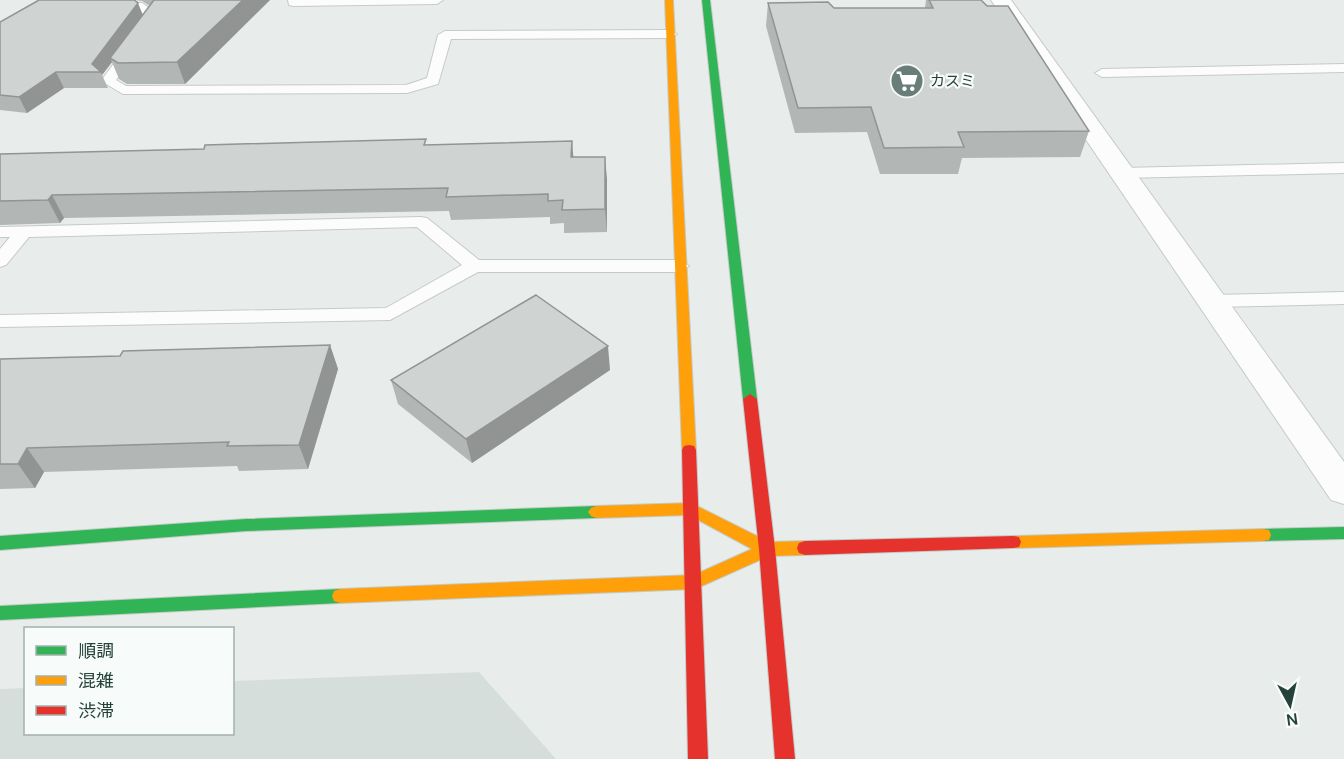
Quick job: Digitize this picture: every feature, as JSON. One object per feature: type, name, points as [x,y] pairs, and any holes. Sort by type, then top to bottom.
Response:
[{"type":"street","points":[[669,0],[695,582],[698,759]]},
{"type":"street","points":[[706,0],[767,549],[785,759]]},
{"type":"street","points":[[1001,0],[1344,490]]},
{"type":"street","points":[[0,543],[246,525],[691,509],[767,549]]},
{"type":"street","points":[[0,613],[226,600],[695,582],[767,549],[1344,533]]},
{"type":"lane","points":[[68,0],[75,4],[142,7],[154,18],[108,81],[123,90],[407,89],[433,81],[445,35],[670,34]]},
{"type":"lane","points":[[294,0],[293,2],[437,0]]},
{"type":"lane","points":[[1102,73],[1344,68]]},
{"type":"lane","points":[[1122,173],[1344,168]]},
{"type":"lane","points":[[0,232],[421,222],[474,266]]},
{"type":"lane","points":[[0,261],[24,231]]},
{"type":"lane","points":[[0,321],[390,314],[474,266],[680,266]]},
{"type":"lane","points":[[1212,301],[1344,298]]},
{"type":"shaded area","points":[[479,672],[556,759],[0,759],[0,689],[24,688],[24,735],[234,735],[234,681]]},
{"type":"building","points":[[39,0],[134,0],[138,3],[92,64],[101,72],[56,72],[19,97],[0,95],[0,22]]},
{"type":"building","points":[[154,0],[243,0],[177,62],[118,63],[110,58]]},
{"type":"building","points":[[929,0],[981,0],[987,6],[1008,6],[1089,131],[958,132],[964,147],[884,148],[871,107],[798,108],[768,3],[828,2],[834,8],[933,8]]},
{"type":"building","points":[[426,139],[424,145],[572,141],[571,157],[605,157],[605,209],[562,210],[563,200],[548,201],[548,194],[446,197],[448,188],[52,195],[48,200],[0,201],[0,154],[204,149],[205,145]]},
{"type":"building","points":[[536,295],[608,346],[466,439],[391,380]]},
{"type":"building","points":[[330,345],[299,445],[227,446],[229,442],[27,448],[18,464],[0,464],[0,359],[120,356],[123,351]]},
{"type":"traffic: fast","points":[[706,0],[750,399]]},
{"type":"traffic: fast","points":[[0,543],[246,525],[596,512]]},
{"type":"traffic: fast","points":[[1263,535],[1344,533]]},
{"type":"traffic: fast","points":[[0,613],[340,596]]},
{"type":"traffic: slow","points":[[669,0],[689,450]]},
{"type":"traffic: slow","points":[[596,512],[691,509],[767,549]]},
{"type":"traffic: slow","points":[[1013,542],[1263,535]]},
{"type":"traffic: slow","points":[[340,596],[695,582],[767,549],[805,548]]},
{"type":"traffic: jam","points":[[750,399],[767,549],[785,759]]},
{"type":"traffic: jam","points":[[689,450],[698,759]]},
{"type":"traffic: jam","points":[[805,548],[1013,542]]},
{"type":"place","name":"カスミ","points":[[907,81]]}]
